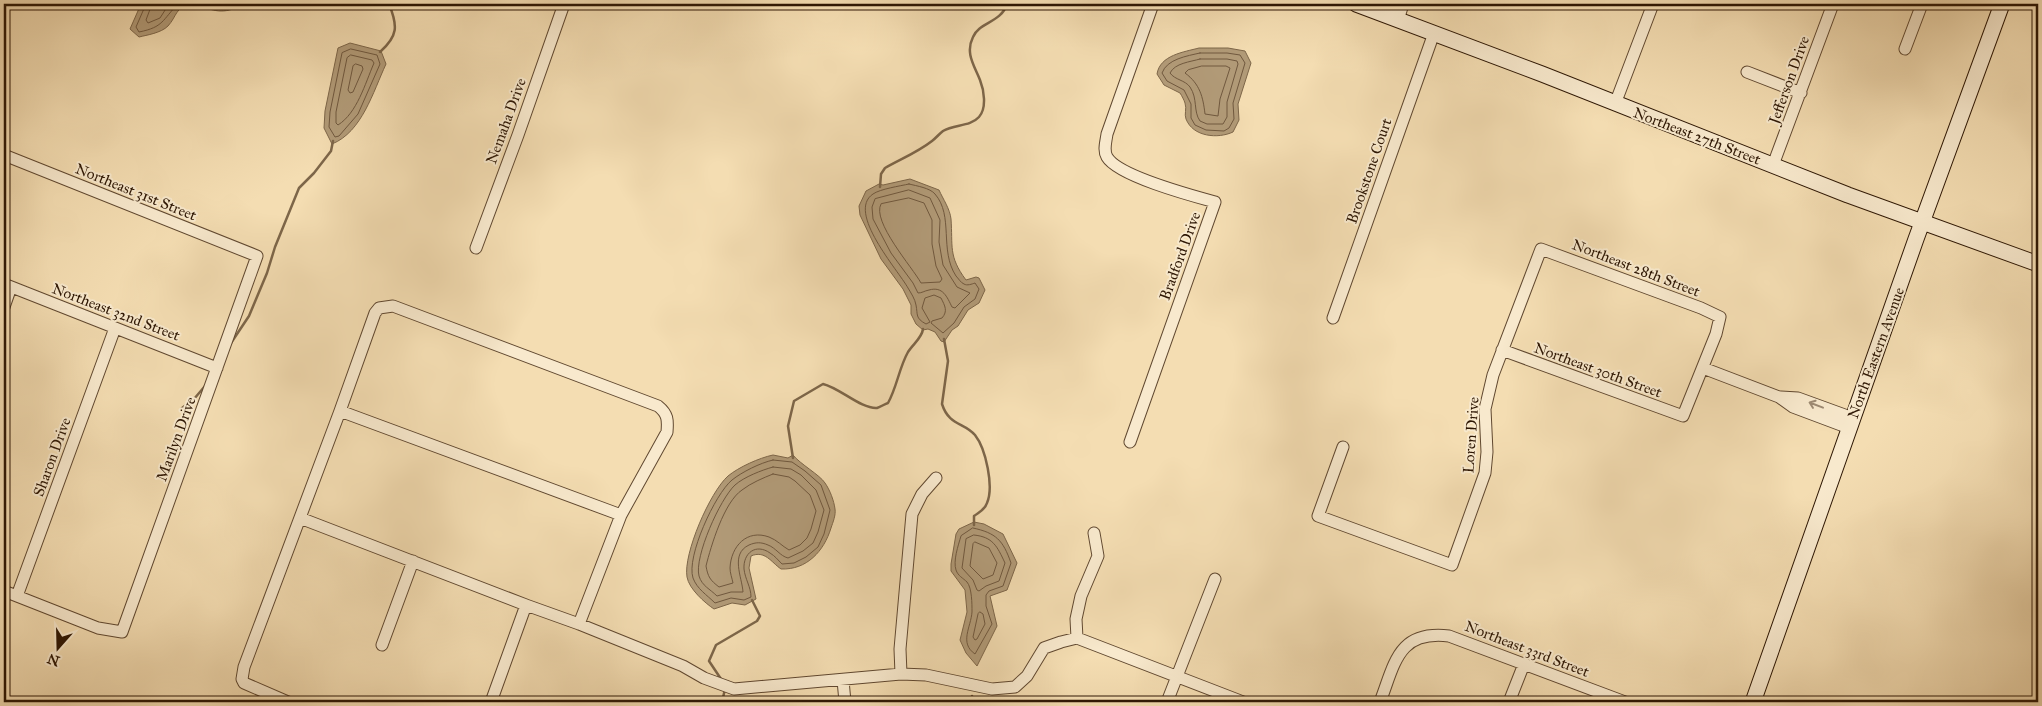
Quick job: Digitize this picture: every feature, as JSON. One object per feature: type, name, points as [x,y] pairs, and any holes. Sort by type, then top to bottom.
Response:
[{"type":"main road","name":"Northeast 27th Street","points":[[1356,4],[1393,13],[1434,33],[1773,166],[2038,264]]},
{"type":"main road","name":"North Eastern Avenue","points":[[1753,702],[1922,222],[2002,4]]},
{"type":"street","name":"Nemaha Drive","points":[[476,248],[564,4]]},
{"type":"street","name":"Bradford Drive","points":[[1130,442],[1215,202],[1186,194],[1124,171],[1112,163],[1106,155],[1107,134],[1153,4]]},
{"type":"street","points":[[1393,13],[1403,4]]},
{"type":"street","points":[[1615,104],[1653,4]]},
{"type":"street","name":"Jefferson Drive","points":[[1773,166],[1833,4]]},
{"type":"street","points":[[1905,49],[1922,4]]},
{"type":"street","name":"Brookstone Court","points":[[1333,318],[1434,33]]},
{"type":"street","points":[[1747,72],[1801,92]]},
{"type":"street","name":"Northeast 31st Street","points":[[4,155],[257,256]]},
{"type":"street","name":"Northeast 28th Street","points":[[1541,249],[1701,308],[1720,317],[1703,368]]},
{"type":"street","name":"Loren Drive","points":[[1343,447],[1318,516],[1452,566],[1485,473],[1488,452],[1485,409],[1493,375],[1541,249]]},
{"type":"street","name":"Marilyn Drive","points":[[17,596],[98,628],[122,632],[257,256]]},
{"type":"street","points":[[4,307],[7,286]]},
{"type":"street","name":"Northeast 32nd Street","points":[[7,286],[217,368]]},
{"type":"street","points":[[288,702],[244,683],[242,679],[244,666],[375,313],[379,308],[393,306],[658,406],[665,411],[668,419],[667,432],[621,515],[580,624]]},
{"type":"street","name":"Sharon Drive","points":[[17,596],[115,328]]},
{"type":"street","name":"Northeast 30th Street","points":[[1502,350],[1684,416],[1703,368]]},
{"type":"street","points":[[1703,368],[1779,397],[1793,406],[1851,423]]},
{"type":"street","points":[[340,411],[621,515]]},
{"type":"street","points":[[901,674],[900,649],[912,514],[922,494],[936,478]]},
{"type":"street","points":[[300,518],[526,606],[580,624],[683,666],[704,678],[734,689],[901,674],[926,675],[992,689],[1015,687],[1027,676],[1044,648],[1076,638],[1243,702]]},
{"type":"street","points":[[1076,638],[1076,619],[1081,596],[1098,556],[1094,533]]},
{"type":"street","points":[[382,645],[413,561]]},
{"type":"street","points":[[1167,702],[1215,579]]},
{"type":"street","points":[[4,591],[17,596]]},
{"type":"street","points":[[491,702],[526,606]]},
{"type":"street","name":"Northeast 33rd Street","points":[[1380,702],[1398,656],[1406,645],[1416,638],[1432,634],[1449,636],[1624,702]]},
{"type":"street","points":[[1509,702],[1524,664]]},
{"type":"street","points":[[843,680],[845,702]]},
{"type":"water","points":[[141,4],[190,4],[179,10],[168,26],[162,30],[139,37],[130,29]]},
{"type":"water","points":[[195,4],[242,5],[229,10],[218,11]]},
{"type":"water","points":[[350,43],[381,51],[386,64],[359,121],[342,138],[332,144],[324,128],[325,111],[338,48]]},
{"type":"water","points":[[1199,48],[1228,48],[1245,51],[1251,63],[1238,104],[1239,120],[1233,132],[1213,136],[1194,130],[1186,119],[1184,99],[1180,93],[1164,85],[1157,74],[1163,62],[1168,58]]},
{"type":"water","points":[[910,179],[939,190],[951,219],[952,251],[956,264],[966,280],[979,278],[985,290],[979,303],[968,310],[958,326],[952,330],[944,342],[941,341],[935,332],[928,329],[923,330],[916,324],[911,314],[911,305],[903,289],[881,259],[860,215],[859,206],[866,191],[879,184],[883,185]]},
{"type":"water","points":[[773,455],[788,458],[793,455],[825,483],[832,496],[835,511],[828,536],[813,558],[799,566],[781,569],[764,556],[751,556],[749,568],[756,599],[745,605],[732,603],[714,609],[694,591],[688,582],[687,567],[693,539],[713,495],[728,476],[749,463]]},
{"type":"water","points":[[974,522],[984,524],[1003,534],[1017,563],[1007,590],[990,596],[997,626],[977,666],[966,653],[960,640],[967,612],[965,590],[951,571],[956,534],[959,529]]},
{"type":"waterway","points":[[380,52],[390,41],[395,30],[389,4]]},
{"type":"waterway","points":[[880,187],[881,174],[885,168],[921,149],[943,131],[967,124],[975,120],[982,113],[984,94],[971,59],[971,43],[976,32],[1000,15],[1007,4]]},
{"type":"waterway","points":[[231,343],[249,316],[299,188],[314,173],[331,151],[333,141]]},
{"type":"waterway","points":[[793,458],[788,426],[794,401],[823,384],[864,405],[877,408],[888,403],[905,358],[923,329]]},
{"type":"waterway","points":[[944,339],[948,361],[942,404],[953,420],[975,435],[979,441],[988,468],[989,496],[985,507],[974,516],[974,525]]},
{"type":"waterway","points":[[182,408],[194,399],[205,386]]},
{"type":"waterway","points":[[721,679],[709,661],[716,645],[757,621],[760,616],[752,600]]},
{"type":"waterway","points":[[722,702],[725,689]]},
{"type":"waterway","points":[[970,702],[972,696]]}]
